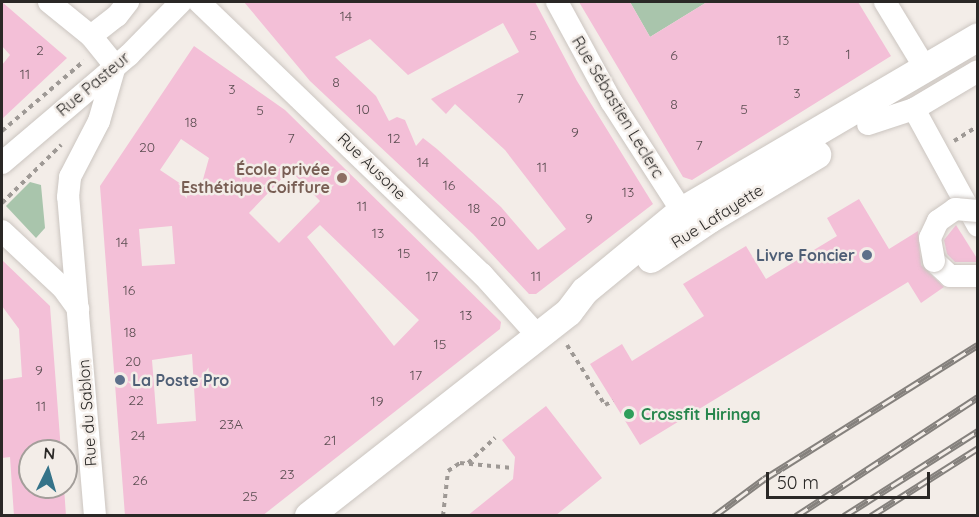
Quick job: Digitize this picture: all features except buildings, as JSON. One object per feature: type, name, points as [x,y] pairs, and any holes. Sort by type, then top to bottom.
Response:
[{"type":"main road","name":"Rue Lafayette","points":[[317,513],[553,325],[585,291],[682,211],[748,171],[815,136],[978,37]]},
{"type":"main road","name":"Rue Lafayette","points":[[553,325],[593,304],[678,239],[978,57]]},
{"type":"main road","points":[[678,239],[682,211]]},
{"type":"street","points":[[49,2],[91,36],[115,66]]},
{"type":"street","points":[[91,36],[117,16],[128,2]]},
{"type":"street","name":"Rue Pasteur","points":[[2,163],[115,66],[181,2]]},
{"type":"street","name":"Rue Ausone","points":[[199,2],[482,274],[553,325]]},
{"type":"street","name":"Rue Sébastien Leclerc","points":[[557,2],[611,101],[682,211]]},
{"type":"street","points":[[885,2],[919,58]]},
{"type":"street","name":"Rue Lafayette","points":[[748,171],[777,147],[978,22]]},
{"type":"street","name":"Rue du Sablon","points":[[95,516],[79,310],[72,252],[70,177],[99,121],[115,66]]},
{"type":"street","name":"Rue Lafayette","points":[[868,124],[914,109],[978,71]]},
{"type":"street","points":[[914,109],[950,171],[978,203]]},
{"type":"street","points":[[950,171],[954,189],[978,225]]},
{"type":"street","points":[[978,211],[955,209],[938,221],[930,238],[950,276],[978,276]]},
{"type":"street","points":[[939,256],[947,229],[963,221],[978,225]]},
{"type":"street","points":[[2,231],[63,288],[79,310]]},
{"type":"street","points":[[939,256],[962,266],[978,262]]},
{"type":"path","points":[[2,131],[75,66]]},
{"type":"path","points":[[2,203],[64,141]]},
{"type":"path","points":[[553,325],[573,352],[605,405],[613,401]]},
{"type":"path","points":[[468,464],[495,438]]},
{"type":"path","points":[[443,516],[448,471],[460,463],[513,468]]},
{"type":"green space","points":[[630,2],[707,2],[650,37]]},
{"type":"green space","points":[[30,182],[41,185],[45,228],[36,238],[6,206]]},
{"type":"railway","points":[[714,516],[764,479],[978,345]]},
{"type":"railway","points":[[796,516],[978,397]]},
{"type":"railway","points":[[844,516],[978,431]]},
{"type":"railway","points":[[871,516],[978,448]]},
{"type":"place","name":"École privée Esthétique Coiffure","points":[[342,178]]},
{"type":"place","name":"Livre Foncier","points":[[867,255]]},
{"type":"place","name":"La Poste Pro","points":[[120,380]]},
{"type":"place","name":"Crossfit Hiringa","points":[[629,414]]}]
